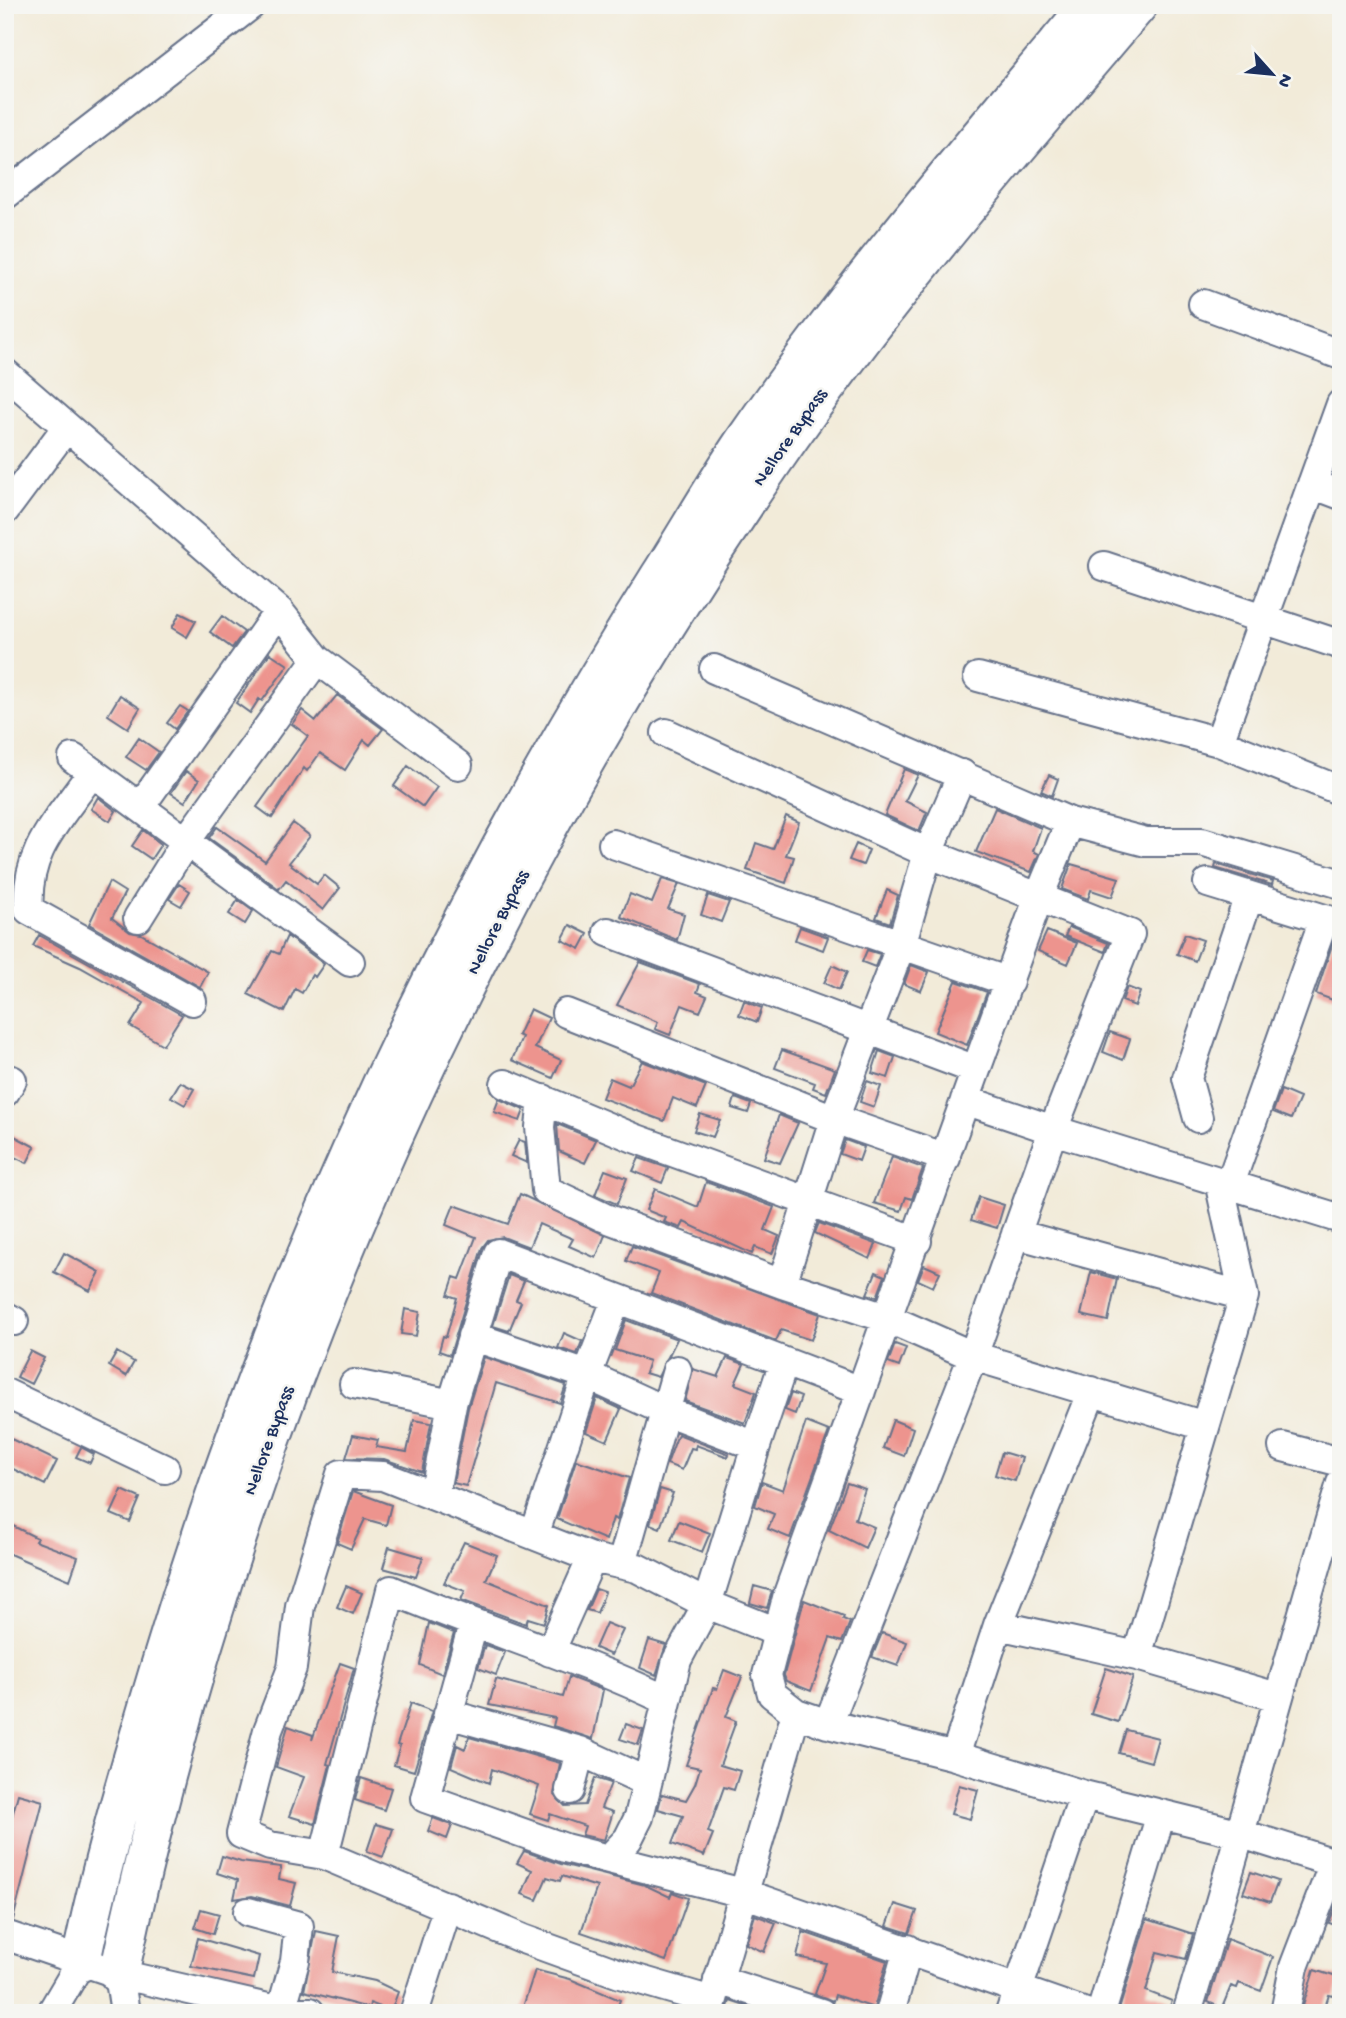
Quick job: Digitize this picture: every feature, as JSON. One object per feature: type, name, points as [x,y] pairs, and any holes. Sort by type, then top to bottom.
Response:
[{"type":"highway","name":"Nellore Bypass","points":[[81,1962],[100,1872],[206,1517],[283,1310],[360,1126],[472,898],[605,664],[742,445],[838,313],[920,208],[1090,5]]},
{"type":"highway","name":"Nellore Bypass","points":[[119,1974],[139,1877],[193,1680],[218,1590],[252,1491],[298,1365],[392,1135],[500,918],[643,666],[771,464],[866,333],[959,214],[1138,5]]},
{"type":"street","points":[[5,195],[251,5]]},
{"type":"street","points":[[1203,304],[1341,355]]},
{"type":"street","points":[[5,373],[279,611],[317,659],[458,765]]},
{"type":"street","points":[[1219,742],[1341,404]]},
{"type":"street","points":[[5,510],[66,428]]},
{"type":"street","points":[[1312,484],[1341,495]]},
{"type":"street","points":[[1104,566],[1341,645]]},
{"type":"street","points":[[140,807],[279,611]]},
{"type":"street","points":[[138,918],[186,841],[317,659]]},
{"type":"street","points":[[714,669],[1070,822],[1146,842],[1202,842],[1341,884]]},
{"type":"street","points":[[978,677],[1219,742],[1341,791]]},
{"type":"street","points":[[666,733],[928,853],[1130,934],[1053,1130],[973,1356],[828,1724]]},
{"type":"street","points":[[192,1001],[29,910],[17,895],[27,885],[39,845],[82,765],[350,962]]},
{"type":"street","points":[[782,1284],[834,1119],[901,945],[928,853],[962,774]]},
{"type":"street","points":[[1070,822],[1038,899],[889,1320],[861,1391],[778,1632],[767,1675],[772,1693],[796,1713],[828,1724],[955,1756],[1084,1795],[1242,1834],[1337,1864],[1294,1967],[1284,2013]]},
{"type":"street","points":[[613,844],[1009,982]]},
{"type":"street","points":[[1137,1656],[1244,1296],[1224,1183],[1332,922],[1208,883]]},
{"type":"street","points":[[1198,1118],[1187,1078],[1249,895]]},
{"type":"street","points":[[608,932],[976,1070]]},
{"type":"street","points":[[566,1013],[834,1119],[946,1158]]},
{"type":"street","points":[[505,1084],[634,1138],[917,1241]]},
{"type":"street","points":[[543,1099],[540,1127],[546,1189],[603,1217],[782,1284],[889,1320],[973,1356],[1205,1426]]},
{"type":"street","points":[[965,1100],[1341,1219]]},
{"type":"street","points":[[1016,1234],[1244,1296]]},
{"type":"street","points":[[434,1496],[452,1404],[498,1253],[861,1391]]},
{"type":"street","points":[[535,1533],[587,1375],[616,1300]]},
{"type":"street","points":[[472,1336],[587,1375],[663,1410],[756,1446]]},
{"type":"street","points":[[610,1858],[628,1839],[639,1817],[677,1660],[707,1604],[784,1362]]},
{"type":"street","points":[[622,1563],[663,1410],[677,1370]]},
{"type":"street","points":[[354,1384],[452,1404]]},
{"type":"street","points":[[955,1756],[998,1625],[1092,1391]]},
{"type":"street","points":[[5,1393],[165,1469]]},
{"type":"street","points":[[1283,1447],[1341,1462]]},
{"type":"street","points":[[778,1632],[707,1604],[622,1563],[592,1558],[535,1533],[383,1476],[341,1474],[300,1606],[292,1668],[268,1730],[241,1834],[270,1846],[324,1855],[523,1938],[608,1970],[713,1998],[821,2013]]},
{"type":"street","points":[[1187,2013],[1242,1834],[1277,1697],[1341,1483]]},
{"type":"street","points":[[550,1652],[592,1558]]},
{"type":"street","points":[[324,1855],[391,1590],[473,1625],[614,1675],[666,1700]]},
{"type":"street","points":[[473,1625],[425,1798],[565,1848],[743,1893],[908,1949],[1014,2000],[1086,2013]]},
{"type":"street","points":[[998,1625],[1137,1656],[1277,1697]]},
{"type":"street","points":[[713,1998],[796,1713]]},
{"type":"street","points":[[448,1714],[580,1751],[647,1782]]},
{"type":"street","points":[[570,1790],[580,1751]]},
{"type":"street","points":[[1014,2000],[1084,1795]]},
{"type":"street","points":[[1101,2013],[1161,1814]]},
{"type":"street","points":[[414,2013],[448,1906]]},
{"type":"street","points":[[248,1912],[299,1926],[295,1961],[281,2011]]},
{"type":"street","points":[[5,1935],[119,1974],[281,2011],[312,2012]]},
{"type":"street","points":[[890,2013],[908,1949]]},
{"type":"street","points":[[51,2013],[81,1962]]},
{"type":"street","points":[[119,1974],[125,2013]]},
{"type":"building","points":[[180,613],[196,621],[187,637],[172,628]]},
{"type":"building","points":[[222,616],[244,632],[232,648],[210,632]]},
{"type":"building","points":[[270,653],[288,665],[250,713],[236,703]]},
{"type":"building","points":[[120,695],[140,708],[128,728],[108,715]]},
{"type":"building","points":[[337,695],[383,729],[370,745],[364,740],[345,770],[320,753],[307,771],[304,768],[272,818],[257,807],[308,736],[292,724],[302,710],[316,721]]},
{"type":"building","points":[[180,706],[188,711],[175,729],[167,723]]},
{"type":"building","points":[[139,738],[159,752],[146,770],[126,757]]},
{"type":"building","points":[[408,766],[437,787],[423,807],[394,786]]},
{"type":"building","points":[[904,769],[918,775],[905,801],[927,812],[919,831],[885,815]]},
{"type":"building","points":[[186,771],[199,780],[185,802],[171,793]]},
{"type":"building","points":[[1049,775],[1058,779],[1052,796],[1041,791]]},
{"type":"building","points":[[98,797],[116,811],[110,821],[91,809]]},
{"type":"building","points":[[995,808],[1041,828],[1033,851],[1039,854],[1031,872],[976,852]]},
{"type":"building","points":[[786,816],[799,822],[786,855],[794,857],[786,883],[747,870],[756,843],[773,849]]},
{"type":"building","points":[[293,823],[310,836],[289,863],[317,884],[324,875],[340,888],[323,910],[286,880],[279,889],[209,838],[217,827],[265,861]]},
{"type":"building","points":[[143,830],[161,844],[151,859],[132,846]]},
{"type":"building","points":[[856,844],[869,850],[863,865],[849,860]]},
{"type":"building","points":[[1071,864],[1119,878],[1112,897],[1091,890],[1088,899],[1062,889]]},
{"type":"building","points":[[1216,864],[1273,881],[1272,885],[1215,868]]},
{"type":"building","points":[[662,879],[679,884],[668,909],[684,914],[677,940],[621,917],[630,894],[652,903]]},
{"type":"building","points":[[109,882],[125,892],[112,918],[130,932],[141,934],[208,972],[200,987],[89,924]]},
{"type":"building","points":[[179,884],[190,891],[181,906],[169,899]]},
{"type":"building","points":[[887,890],[898,895],[890,923],[876,918]]},
{"type":"building","points":[[708,895],[729,902],[721,922],[701,915]]},
{"type":"building","points":[[238,900],[253,911],[245,924],[229,914]]},
{"type":"building","points":[[570,925],[588,934],[580,949],[562,940]]},
{"type":"building","points":[[800,927],[828,937],[823,950],[795,940]]},
{"type":"building","points":[[1069,927],[1108,943],[1105,952],[1065,936]]},
{"type":"building","points":[[1047,931],[1077,943],[1068,964],[1038,951]]},
{"type":"building","points":[[1185,934],[1203,940],[1195,961],[1177,954]]},
{"type":"building","points":[[39,935],[182,1015],[163,1045],[130,1026],[144,1003],[80,967],[33,946]]},
{"type":"building","points":[[287,936],[324,964],[315,977],[312,975],[302,993],[295,989],[284,1012],[248,994],[272,951],[279,954]]},
{"type":"building","points":[[1334,939],[1341,940],[1341,1003],[1316,994]]},
{"type":"building","points":[[867,950],[880,954],[875,967],[862,962]]},
{"type":"building","points":[[640,962],[700,984],[697,992],[707,996],[700,1012],[682,1005],[670,1035],[655,1029],[658,1022],[617,1005]]},
{"type":"building","points":[[832,965],[847,972],[839,990],[824,983]]},
{"type":"building","points":[[911,965],[929,972],[921,991],[904,984]]},
{"type":"building","points":[[956,981],[987,992],[967,1045],[935,1032]]},
{"type":"building","points":[[1127,987],[1140,992],[1135,1006],[1122,1001]]},
{"type":"building","points":[[744,1001],[762,1008],[757,1022],[739,1015]]},
{"type":"building","points":[[530,1009],[549,1018],[535,1048],[561,1060],[553,1078],[512,1060],[522,1037],[518,1035]]},
{"type":"building","points":[[1110,1032],[1130,1039],[1123,1060],[1103,1052]]},
{"type":"building","points":[[782,1050],[835,1069],[826,1093],[813,1088],[815,1083],[775,1068]]},
{"type":"building","points":[[879,1051],[895,1057],[888,1078],[872,1073]]},
{"type":"building","points":[[642,1061],[706,1086],[697,1108],[673,1098],[664,1121],[602,1098],[610,1078],[629,1086]]},
{"type":"building","points":[[867,1081],[881,1086],[874,1107],[860,1102]]},
{"type":"building","points":[[180,1082],[194,1089],[185,1105],[171,1097]]},
{"type":"building","points":[[1281,1090],[1300,1098],[1291,1119],[1273,1112]]},
{"type":"building","points":[[735,1098],[751,1104],[748,1113],[732,1108]]},
{"type":"building","points":[[499,1099],[524,1110],[520,1121],[494,1112]]},
{"type":"building","points":[[700,1114],[720,1120],[713,1137],[694,1131]]},
{"type":"building","points":[[779,1115],[798,1123],[780,1163],[764,1158]]},
{"type":"building","points":[[557,1124],[596,1140],[585,1163],[559,1151]]},
{"type":"building","points":[[5,1131],[35,1147],[27,1163],[12,1156],[14,1152],[5,1148]]},
{"type":"building","points":[[519,1140],[525,1142],[527,1163],[511,1156]]},
{"type":"building","points":[[845,1140],[864,1147],[859,1161],[840,1154]]},
{"type":"building","points":[[892,1157],[923,1168],[912,1199],[906,1197],[901,1211],[874,1203]]},
{"type":"building","points":[[639,1158],[668,1168],[662,1183],[633,1171]]},
{"type":"building","points":[[605,1170],[627,1178],[617,1204],[595,1195]]},
{"type":"building","points":[[706,1182],[774,1207],[765,1230],[779,1236],[772,1254],[755,1247],[752,1254],[684,1222],[681,1228],[664,1222],[666,1218],[646,1210],[655,1189],[698,1207]]},
{"type":"building","points":[[520,1194],[605,1235],[596,1258],[569,1246],[573,1239],[539,1224],[529,1247],[503,1237],[488,1240],[482,1248],[450,1355],[439,1351],[443,1336],[446,1337],[457,1298],[448,1295],[454,1277],[460,1279],[476,1237],[446,1225],[454,1205],[508,1224]]},
{"type":"building","points":[[979,1197],[1004,1205],[997,1228],[971,1220]]},
{"type":"building","points":[[819,1223],[876,1244],[870,1259],[815,1233]]},
{"type":"building","points":[[632,1246],[820,1314],[811,1340],[781,1330],[776,1341],[651,1293],[659,1273],[626,1261]]},
{"type":"building","points":[[64,1253],[100,1272],[90,1291],[54,1272]]},
{"type":"building","points":[[924,1265],[940,1272],[933,1287],[918,1280]]},
{"type":"building","points":[[876,1272],[885,1276],[877,1297],[867,1294]]},
{"type":"building","points":[[1091,1272],[1117,1279],[1108,1321],[1081,1315]]},
{"type":"building","points":[[509,1275],[524,1281],[516,1300],[521,1302],[509,1331],[493,1326]]},
{"type":"building","points":[[405,1309],[420,1312],[416,1336],[401,1334]]},
{"type":"building","points":[[626,1320],[677,1339],[658,1377],[645,1373],[649,1361],[615,1350]]},
{"type":"building","points":[[564,1333],[582,1341],[577,1354],[558,1348]]},
{"type":"building","points":[[895,1344],[906,1348],[899,1367],[888,1363]]},
{"type":"building","points":[[30,1351],[44,1358],[31,1384],[17,1377]]},
{"type":"building","points":[[117,1352],[134,1362],[126,1376],[109,1366]]},
{"type":"building","points":[[484,1357],[566,1385],[560,1403],[496,1383],[466,1486],[453,1483],[468,1408]]},
{"type":"building","points":[[727,1358],[744,1364],[735,1384],[756,1392],[745,1423],[685,1401],[693,1369],[718,1377]]},
{"type":"building","points":[[791,1393],[801,1397],[795,1414],[785,1410]]},
{"type":"building","points":[[597,1398],[621,1409],[607,1441],[586,1432]]},
{"type":"building","points":[[414,1420],[431,1423],[422,1472],[384,1459],[346,1458],[353,1435],[378,1440],[376,1447],[407,1452]]},
{"type":"building","points":[[893,1420],[913,1428],[904,1456],[883,1448]]},
{"type":"building","points":[[806,1422],[829,1431],[790,1538],[768,1529],[774,1514],[755,1506],[762,1482],[783,1490]]},
{"type":"building","points":[[678,1434],[729,1454],[728,1457],[696,1445],[695,1449],[691,1448],[682,1470],[667,1464]]},
{"type":"building","points":[[5,1436],[57,1461],[45,1485],[5,1465]]},
{"type":"building","points":[[81,1447],[94,1454],[90,1463],[76,1457]]},
{"type":"building","points":[[1002,1452],[1022,1458],[1015,1481],[995,1475]]},
{"type":"building","points":[[576,1460],[629,1478],[617,1520],[613,1518],[606,1540],[557,1519]]},
{"type":"building","points":[[847,1483],[865,1489],[855,1519],[874,1527],[865,1548],[829,1530]]},
{"type":"building","points":[[660,1489],[673,1493],[660,1528],[650,1524]]},
{"type":"building","points":[[122,1490],[140,1498],[130,1522],[111,1514]]},
{"type":"building","points":[[353,1491],[391,1505],[386,1525],[365,1519],[351,1549],[337,1543]]},
{"type":"building","points":[[679,1521],[710,1533],[702,1552],[671,1540]]},
{"type":"building","points":[[11,1525],[37,1538],[35,1541],[78,1557],[70,1580],[5,1552],[5,1537]]},
{"type":"building","points":[[464,1542],[497,1555],[486,1580],[549,1605],[544,1623],[528,1618],[526,1624],[461,1600],[465,1591],[444,1583]]},
{"type":"building","points":[[389,1547],[423,1557],[416,1577],[383,1568]]},
{"type":"building","points":[[346,1586],[362,1593],[353,1614],[337,1607]]},
{"type":"building","points":[[754,1586],[772,1591],[767,1608],[750,1603]]},
{"type":"building","points":[[596,1589],[605,1592],[597,1613],[587,1610]]},
{"type":"building","points":[[804,1600],[844,1616],[843,1619],[850,1622],[842,1642],[830,1638],[811,1691],[786,1681],[784,1675]]},
{"type":"building","points":[[429,1623],[454,1633],[442,1674],[420,1665]]},
{"type":"building","points":[[606,1623],[623,1630],[611,1655],[595,1648]]},
{"type":"building","points":[[882,1633],[907,1642],[898,1666],[872,1657]]},
{"type":"building","points":[[649,1640],[666,1645],[656,1675],[640,1668]]},
{"type":"building","points":[[485,1645],[505,1652],[496,1675],[478,1668]]},
{"type":"building","points":[[340,1663],[354,1668],[327,1764],[330,1765],[315,1824],[289,1816],[304,1777],[276,1767],[288,1726],[313,1735],[312,1740]]},
{"type":"building","points":[[1106,1668],[1133,1677],[1118,1722],[1091,1714]]},
{"type":"building","points":[[724,1670],[742,1677],[726,1717],[736,1721],[720,1765],[740,1771],[734,1790],[724,1787],[708,1832],[713,1834],[704,1856],[672,1844],[683,1816],[658,1809],[662,1794],[686,1800],[695,1784],[700,1768],[686,1765],[713,1688],[717,1689]]},
{"type":"building","points":[[569,1677],[603,1690],[593,1739],[553,1726],[555,1718],[489,1705],[496,1679],[563,1697]]},
{"type":"building","points":[[411,1703],[432,1711],[414,1771],[394,1765],[400,1746],[397,1745]]},
{"type":"building","points":[[626,1724],[643,1730],[638,1745],[620,1739]]},
{"type":"building","points":[[1126,1730],[1158,1738],[1151,1762],[1119,1753]]},
{"type":"building","points":[[469,1737],[560,1763],[554,1794],[565,1806],[585,1805],[595,1778],[611,1783],[601,1808],[613,1812],[604,1840],[582,1835],[585,1826],[550,1814],[548,1820],[530,1814],[539,1786],[492,1769],[489,1783],[451,1767],[457,1745],[465,1749]]},
{"type":"building","points":[[361,1778],[391,1788],[384,1810],[355,1800]]},
{"type":"building","points":[[959,1785],[978,1790],[970,1819],[951,1814]]},
{"type":"building","points":[[18,1794],[43,1801],[13,1920],[5,1919],[5,1843]]},
{"type":"building","points":[[433,1818],[452,1825],[447,1839],[428,1831]]},
{"type":"building","points":[[376,1824],[393,1829],[383,1857],[367,1851]]},
{"type":"building","points":[[524,1851],[561,1864],[645,1885],[670,1897],[672,1892],[688,1898],[666,1961],[581,1932],[597,1887],[562,1876],[560,1881],[547,1877],[537,1900],[522,1894],[532,1870],[517,1863]]},
{"type":"building","points":[[222,1856],[241,1862],[281,1867],[279,1879],[296,1883],[290,1906],[252,1896],[234,1899],[238,1880],[217,1873]]},
{"type":"building","points":[[1251,1872],[1278,1881],[1270,1902],[1243,1893]]},
{"type":"building","points":[[1341,1892],[1341,1927],[1329,1923]]},
{"type":"building","points":[[895,1904],[917,1911],[909,1933],[887,1926]]},
{"type":"building","points":[[201,1909],[219,1914],[213,1934],[195,1928]]},
{"type":"building","points":[[755,1915],[776,1923],[764,1952],[746,1944]]},
{"type":"building","points":[[1147,1919],[1193,1934],[1186,1959],[1157,1952],[1146,1991],[1172,2001],[1167,2013],[1118,2013]]},
{"type":"building","points":[[316,1931],[339,1936],[332,1972],[375,1981],[398,1992],[391,2011],[370,2003],[369,2008],[304,1991]]},
{"type":"building","points":[[803,1932],[887,1961],[874,2008],[835,1995],[833,2001],[815,1994],[826,1963],[797,1957]]},
{"type":"building","points":[[198,1938],[259,1956],[254,1979],[191,1966]]},
{"type":"building","points":[[1227,1939],[1273,1957],[1261,1991],[1239,1983],[1237,1988],[1231,1986],[1222,2008],[1208,2002]]},
{"type":"building","points":[[535,1970],[570,1979],[620,2000],[615,2013],[521,2013]]},
{"type":"building","points":[[1314,1970],[1340,1978],[1334,1996],[1329,1995],[1323,2013],[1303,2006]]},
{"type":"building","points":[[730,2001],[766,2013],[726,2013]]}]
